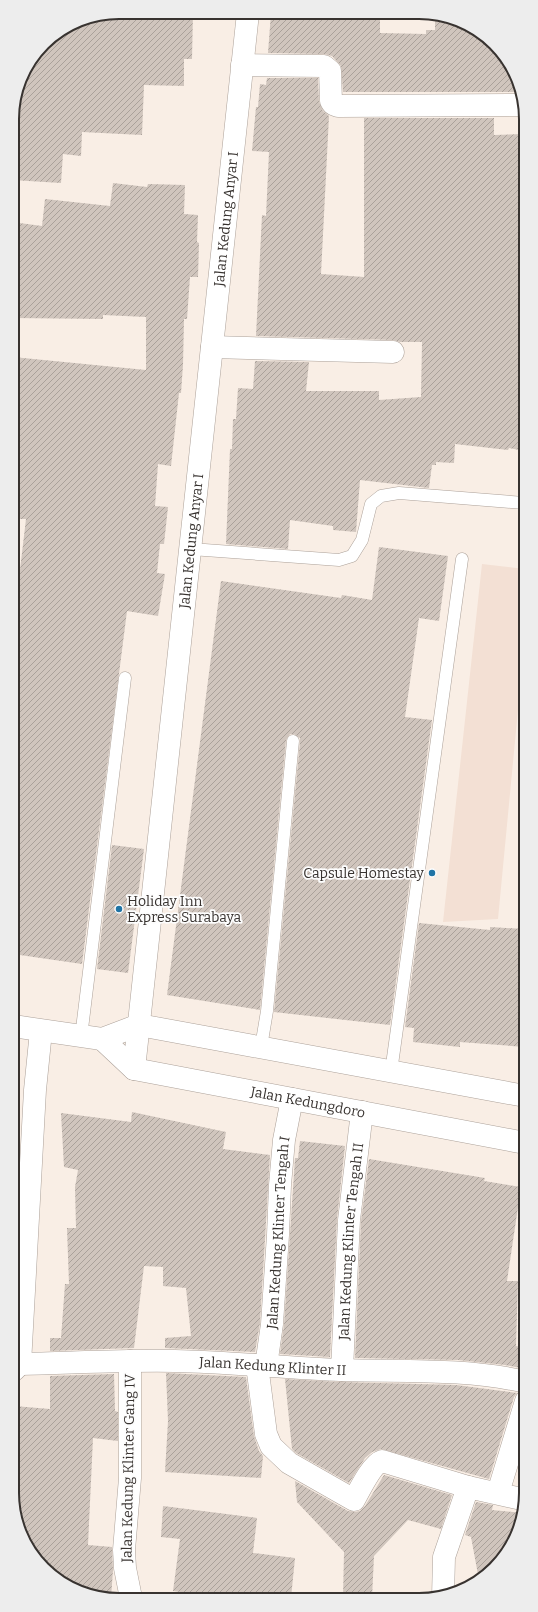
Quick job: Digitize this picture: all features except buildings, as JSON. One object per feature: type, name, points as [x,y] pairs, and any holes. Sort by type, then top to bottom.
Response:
[{"type":"street","name":"Jalan Kedung Anyar I","points":[[134,1069],[247,19]]},
{"type":"street","points":[[242,65],[327,67],[330,71],[331,101],[333,104],[341,107],[518,104]]},
{"type":"street","points":[[212,346],[393,352]]},
{"type":"street","points":[[19,1027],[91,1038],[138,1025],[519,1095]]},
{"type":"street","points":[[19,1337],[35,1094],[41,1031]]},
{"type":"street","points":[[91,1038],[134,1069]]},
{"type":"street","name":"Jalan Kedungdoro","points":[[134,1069],[519,1142]]},
{"type":"street","name":"Jalan Kedung Klinter Tengah I","points":[[292,1099],[284,1140],[272,1324],[261,1366],[266,1434],[271,1446],[289,1463],[354,1500],[368,1476],[379,1462],[382,1461],[468,1487]]},
{"type":"street","name":"Jalan Kedung Klinter Tengah II","points":[[342,1370],[349,1220],[362,1112]]},
{"type":"street","name":"Jalan Kedung Klinter II","points":[[19,1367],[173,1361],[342,1370],[451,1372],[501,1377],[519,1381]]},
{"type":"street","name":"Jalan Kedung Klinter Gang IV","points":[[130,1362],[130,1478],[124,1550],[125,1568],[130,1593]]},
{"type":"street","points":[[498,1493],[519,1424]]},
{"type":"street","points":[[443,1590],[444,1557],[468,1487],[519,1498]]},
{"type":"lane","points":[[191,549],[339,560],[352,556],[362,540],[371,504],[381,496],[399,493],[519,503]]},
{"type":"lane","points":[[391,1072],[462,559]]},
{"type":"lane","points":[[91,1038],[125,678]]},
{"type":"lane","points":[[261,1048],[267,1011],[293,741]]},
{"type":"shaded area","points":[[482,564],[519,568],[519,699],[498,919],[443,922]]},
{"type":"place","name":"Capsule Homestay","points":[[432,873]]},
{"type":"place","name":"Holiday Inn Express Surabaya","points":[[119,909]]}]
